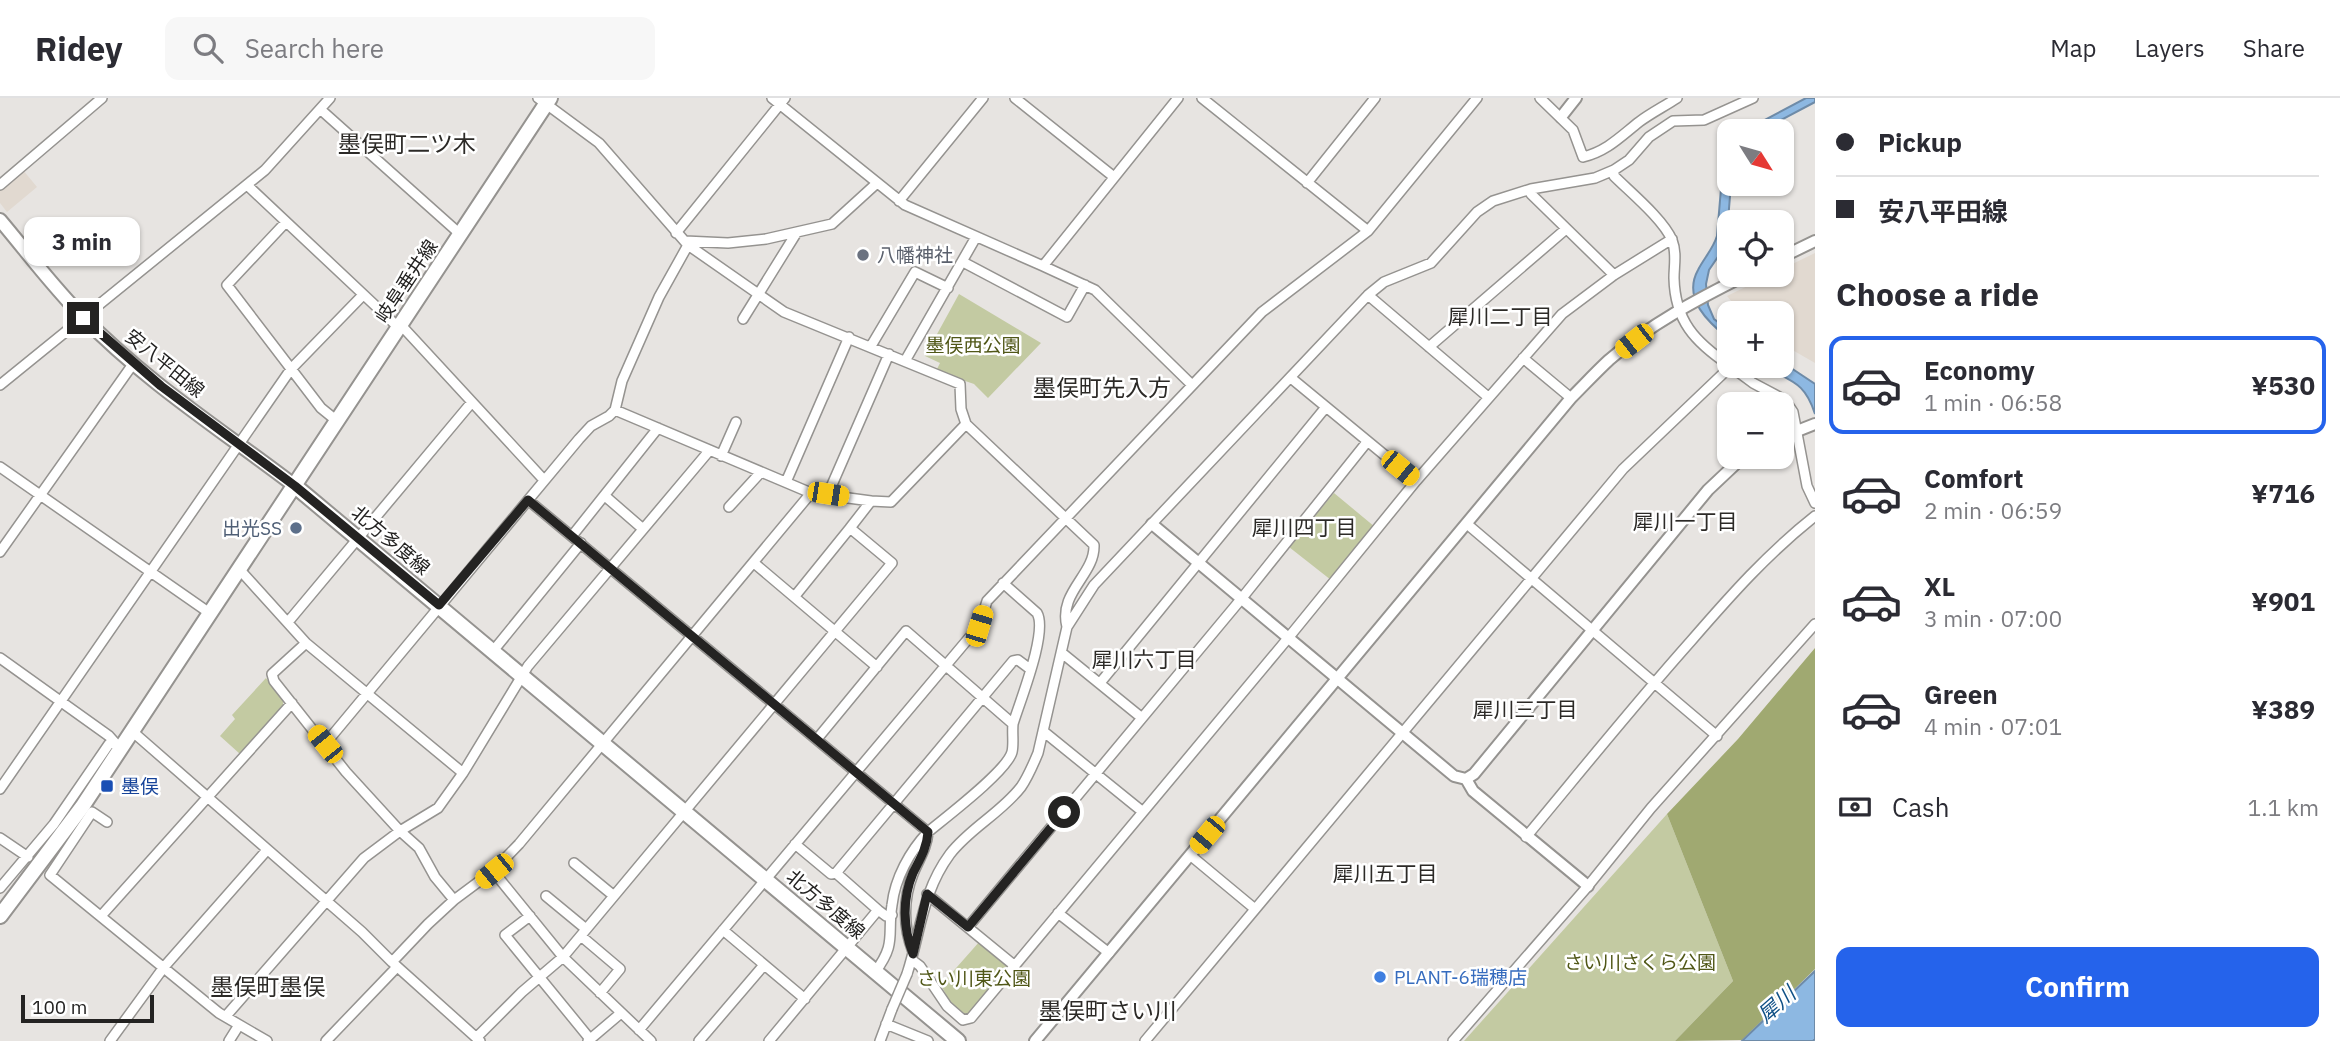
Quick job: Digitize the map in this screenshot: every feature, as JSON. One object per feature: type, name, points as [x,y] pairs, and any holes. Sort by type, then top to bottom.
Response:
[{"type":"main road","name":"岐阜垂井線","points":[[295,486],[544,100]]},
{"type":"main road","name":"安八平田線","points":[[0,220],[83,318],[133,364],[295,486]]},
{"type":"main road","name":"北方多度線","points":[[295,486],[958,1041]]},
{"type":"main road","points":[[0,916],[82,807],[118,745],[133,732],[295,486]]},
{"type":"street","points":[[0,185],[102,98]]},
{"type":"street","points":[[0,385],[265,170],[330,98]]},
{"type":"street","points":[[900,201],[984,98]]},
{"type":"street","points":[[1015,98],[1114,177]]},
{"type":"street","points":[[1043,266],[1178,98]]},
{"type":"street","points":[[1202,98],[1367,231]]},
{"type":"street","points":[[1307,183],[1375,98]]},
{"type":"street","points":[[639,1030],[979,626],[987,601],[1003,583],[1262,312],[1367,231],[1477,98]]},
{"type":"street","points":[[1540,98],[1573,130],[1583,157],[1612,146],[1641,121],[1677,98]]},
{"type":"street","points":[[1561,117],[1576,98]]},
{"type":"street","points":[[880,1041],[913,957],[927,894],[937,873],[952,851],[1019,789],[1030,773],[1043,731],[1067,626],[1094,585],[1368,295],[1384,282],[1431,263],[1477,212],[1493,201],[1531,189],[1595,178],[1629,160],[1658,130],[1673,121],[1704,120],[1753,98]]},
{"type":"street","points":[[544,100],[598,143],[686,243],[758,295],[784,312],[961,384],[961,409],[966,424],[1094,545],[1095,550],[1066,605],[1067,626]]},
{"type":"street","points":[[676,233],[779,100],[900,201],[1095,290],[1192,385]]},
{"type":"street","points":[[320,109],[460,234]]},
{"type":"street","points":[[1614,170],[1614,176],[1652,213],[1672,239],[1676,258],[1674,277],[1690,332],[1704,348],[1717,357]]},
{"type":"street","points":[[686,243],[766,239],[832,224],[877,183]]},
{"type":"street","points":[[247,185],[362,296],[416,339],[544,480]]},
{"type":"street","points":[[1531,189],[1531,194],[1614,275]]},
{"type":"street","points":[[286,222],[227,285],[321,408],[337,421]]},
{"type":"street","points":[[1429,347],[1566,229]]},
{"type":"street","points":[[743,319],[797,232]]},
{"type":"street","points":[[905,361],[976,237]]},
{"type":"street","points":[[928,832],[927,846],[912,875],[906,897],[908,939],[913,957],[947,1006],[963,1020],[971,1018],[1416,481],[1562,314],[1614,275],[1672,239]]},
{"type":"street","points":[[1794,251],[1815,241]]},
{"type":"street","points":[[325,744],[544,480],[591,426],[615,410],[622,381],[686,243]]},
{"type":"street","points":[[963,262],[1067,317],[1085,285]]},
{"type":"street","points":[[871,346],[915,272],[948,288]]},
{"type":"street","points":[[1035,1041],[1571,398],[1608,361],[1634,341],[1684,307],[1722,287]]},
{"type":"street","points":[[1368,295],[1488,397]]},
{"type":"street","points":[[0,789],[291,369],[362,296]]},
{"type":"street","points":[[786,482],[849,337]]},
{"type":"street","points":[[828,494],[889,354]]},
{"type":"street","points":[[1523,358],[1571,398]]},
{"type":"street","points":[[0,552],[133,364]]},
{"type":"street","points":[[1290,378],[1416,481]]},
{"type":"street","points":[[1145,1041],[1623,469],[1718,378]]},
{"type":"street","points":[[1747,378],[1784,400],[1793,412],[1800,428],[1807,486],[1815,503]]},
{"type":"street","points":[[288,622],[471,402]]},
{"type":"street","points":[[1100,682],[1326,408]]},
{"type":"street","points":[[615,410],[811,492],[891,502],[966,424]]},
{"type":"street","points":[[722,456],[736,422]]},
{"type":"street","points":[[1794,431],[1815,424]]},
{"type":"street","points":[[572,536],[658,428]]},
{"type":"street","points":[[968,927],[1242,598],[1367,442]]},
{"type":"street","points":[[226,1016],[364,858],[400,831],[434,811],[463,773],[522,676],[709,451]]},
{"type":"street","points":[[0,467],[211,614]]},
{"type":"street","points":[[1466,779],[1474,774],[1708,490],[1730,469]]},
{"type":"street","points":[[729,507],[761,472]]},
{"type":"street","points":[[326,1041],[428,924],[454,900],[494,871],[811,492]]},
{"type":"street","points":[[605,496],[643,529]]},
{"type":"street","points":[[528,500],[928,832]]},
{"type":"street","points":[[795,596],[871,500]]},
{"type":"street","points":[[1526,837],[1655,681],[1761,562],[1815,516]]},
{"type":"street","points":[[1152,524],[1454,776],[1466,779],[1473,791],[1588,886]]},
{"type":"street","points":[[1466,524],[1717,736]]},
{"type":"street","points":[[133,732],[479,1040],[522,992],[563,957],[892,563],[850,528]]},
{"type":"street","points":[[493,651],[581,543]]},
{"type":"street","points":[[754,563],[877,667]]},
{"type":"street","points":[[240,570],[306,643],[463,773]]},
{"type":"street","points":[[875,972],[884,960],[891,939],[892,904],[902,871],[916,845],[1001,769],[1012,752],[1013,724],[1038,644],[1040,618],[1003,583]]},
{"type":"street","points":[[1453,1041],[1588,886],[1651,808],[1815,624]]},
{"type":"street","points":[[817,739],[906,631],[1013,724]]},
{"type":"street","points":[[306,643],[272,674],[274,681],[346,772],[419,848],[435,877],[454,900]]},
{"type":"street","points":[[1062,653],[1142,718]]},
{"type":"street","points":[[0,658],[118,745]]},
{"type":"street","points":[[795,844],[831,874],[836,873],[1013,661],[1018,660],[1030,668]]},
{"type":"street","points":[[101,916],[292,703]]},
{"type":"street","points":[[1043,731],[1143,812]]},
{"type":"street","points":[[0,888],[54,824],[109,744],[118,745]]},
{"type":"street","points":[[107,822],[92,812],[50,875],[226,1016],[267,1041]]},
{"type":"street","points":[[0,838],[27,857]]},
{"type":"street","points":[[110,1041],[164,967],[267,850]]},
{"type":"street","points":[[1190,855],[1255,909]]},
{"type":"street","points":[[574,863],[614,896]]},
{"type":"street","points":[[494,871],[563,957],[651,1041]]},
{"type":"street","points":[[836,873],[878,911],[886,916],[892,915]]},
{"type":"street","points":[[927,894],[1015,966]]},
{"type":"street","points":[[546,896],[620,969],[600,993]]},
{"type":"street","points":[[769,1041],[878,911]]},
{"type":"street","points":[[1058,913],[1109,953]]},
{"type":"street","points":[[530,916],[505,936],[589,1040],[621,1013]]},
{"type":"street","points":[[723,930],[805,999]]},
{"type":"street","points":[[699,1041],[764,965]]},
{"type":"street","points":[[886,1024],[928,1041]]},
{"type":"street","points":[[229,1041],[239,1025]]},
{"type":"shaded area","points":[[23,170],[37,187],[7,212],[0,203],[0,190]]},
{"type":"shaded area","points":[[1815,253],[1815,363],[1794,351],[1794,301],[1731,301],[1727,296],[1745,287],[1794,287],[1794,263]]},
{"type":"green space","name":"墨俣西公園","points":[[959,294],[1041,343],[988,398],[974,384],[936,371],[940,363],[925,356]]},
{"type":"green space","points":[[1334,493],[1375,527],[1331,580],[1289,547]]},
{"type":"green space","points":[[1815,648],[1815,969],[1742,1040],[1675,1041],[1733,981],[1667,814],[1738,739]]},
{"type":"green space","points":[[266,678],[283,699],[283,705],[240,754],[220,736],[235,719],[232,715]]},
{"type":"green space","name":"さい川さくら公園","points":[[1667,814],[1733,981],[1675,1041],[1464,1041]]},
{"type":"green space","name":"さい川東公園","points":[[980,941],[1010,966],[968,1016],[951,1004],[941,985]]},
{"type":"water","points":[[1806,98],[1815,98],[1815,102],[1783,119],[1767,119]]},
{"type":"water","points":[[1720,196],[1730,196],[1729,210],[1719,210]]},
{"type":"water","points":[[1717,236],[1717,258],[1709,270],[1706,284],[1708,305],[1717,321],[1717,329],[1700,309],[1693,291],[1698,270]]},
{"type":"water","points":[[1794,370],[1815,384],[1815,414],[1806,394],[1787,378],[1794,378]]},
{"type":"water","points":[[1815,971],[1813,1041],[1742,1041]]},
{"type":"place","name":"八幡神社","points":[[863,255]]},
{"type":"place","name":"出光SS","points":[[296,528]]},
{"type":"place","name":"墨俣","points":[[107,786]]},
{"type":"place","name":"PLANT-6瑞穂店","points":[[1380,977]]},
{"type":"district","name":"墨俣町二ツ木","points":[[407,143]]},
{"type":"district","name":"犀川二丁目","points":[[1500,316]]},
{"type":"district","name":"墨俣町先入方","points":[[1102,387]]},
{"type":"district","name":"犀川一丁目","points":[[1685,521]]},
{"type":"district","name":"犀川四丁目","points":[[1304,527]]},
{"type":"district","name":"犀川六丁目","points":[[1144,659]]},
{"type":"district","name":"犀川三丁目","points":[[1525,709]]},
{"type":"district","name":"犀川五丁目","points":[[1385,873]]},
{"type":"district","name":"墨俣町墨俣","points":[[268,986]]},
{"type":"district","name":"墨俣町さい川","points":[[1108,1010]]},
{"type":"route","points":[[83,318],[133,364],[295,486],[439,605],[528,500],[928,832],[927,846],[912,875],[906,897],[908,939],[913,954],[927,894],[968,927],[1064,812]]},
{"type":"water label","name":"犀川","points":[[1776,1004]]}]
